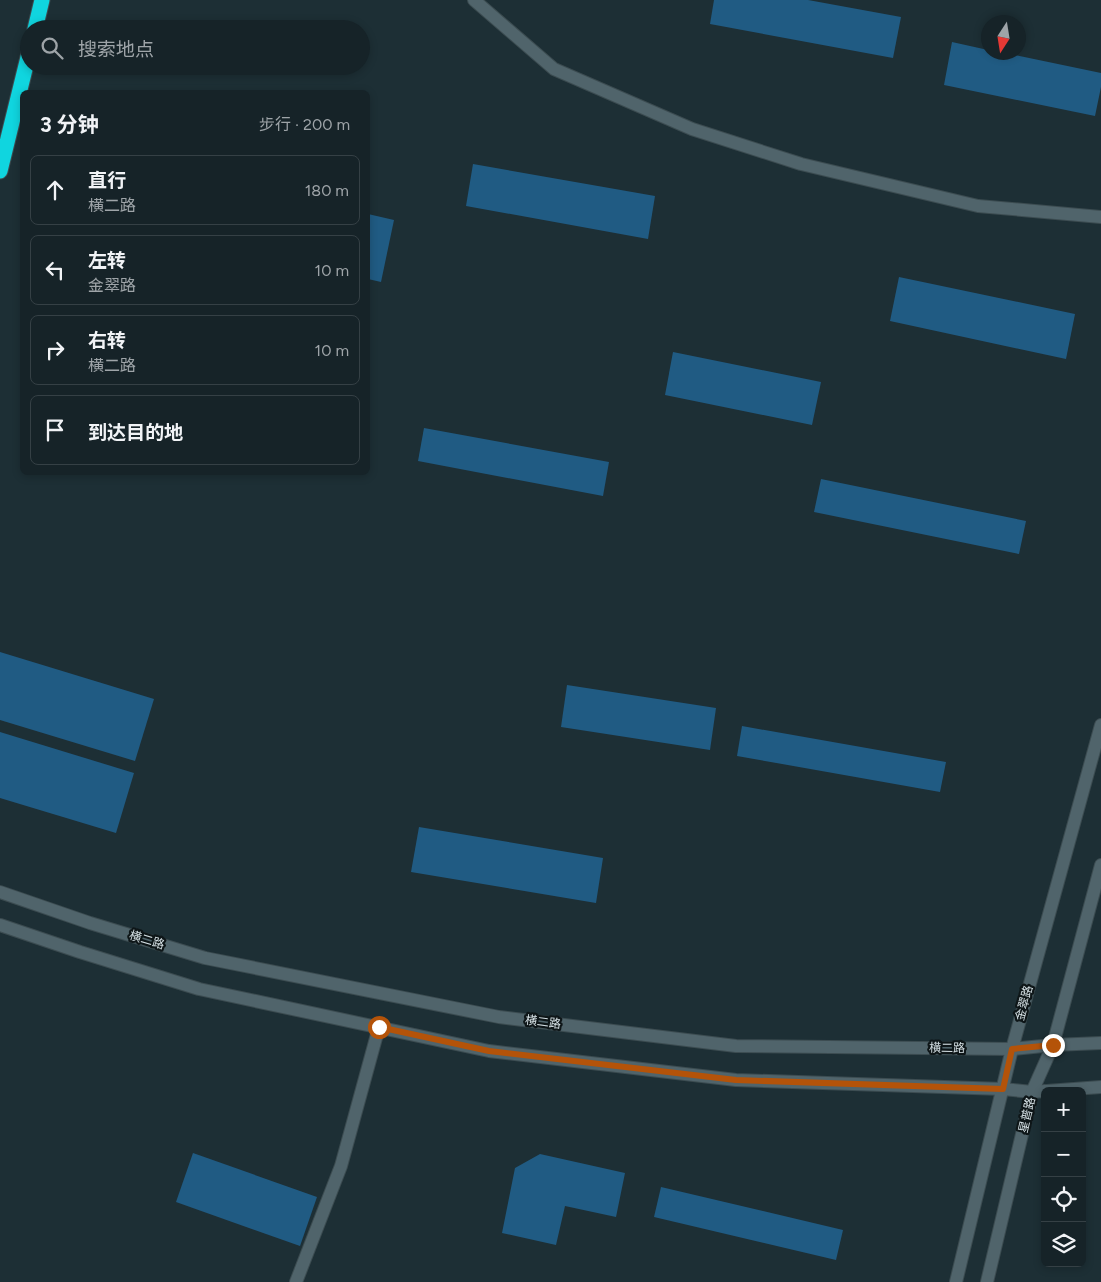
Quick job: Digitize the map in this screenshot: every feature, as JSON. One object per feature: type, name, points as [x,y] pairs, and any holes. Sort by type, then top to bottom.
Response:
[{"type":"highway","points":[[37,20],[42,0]]},
{"type":"highway","points":[[0,172],[24,75]]},
{"type":"street","points":[[474,0],[554,68],[692,129],[801,164],[978,206],[1101,216]]},
{"type":"street","name":"金翠路","points":[[956,1282],[1012,1049],[1101,726]]},
{"type":"street","name":"星普路","points":[[1043,1087],[1101,865]]},
{"type":"street","name":"横二路","points":[[0,892],[90,923],[205,958],[499,1017],[736,1046],[1012,1049],[1101,1043]]},
{"type":"street","points":[[0,925],[80,952],[199,988],[489,1051],[736,1080],[1041,1091]]},
{"type":"street","points":[[296,1282],[341,1166],[379,1027]]},
{"type":"street","points":[[1086,1088],[1101,1087]]},
{"type":"street","name":"星普路","points":[[987,1282],[1041,1094]]},
{"type":"building","points":[[714,0],[808,0],[901,17],[893,58],[710,24]]},
{"type":"building","points":[[952,42],[981,48],[981,60],[1026,60],[1026,57],[1101,73],[1101,87],[1095,116],[944,85]]},
{"type":"building","points":[[473,164],[655,196],[648,239],[466,206]]},
{"type":"building","points":[[370,214],[394,220],[381,282],[370,279]]},
{"type":"building","points":[[899,277],[1075,314],[1066,359],[890,321]]},
{"type":"building","points":[[673,352],[821,382],[812,425],[665,395]]},
{"type":"building","points":[[424,428],[609,462],[603,496],[418,461]]},
{"type":"building","points":[[821,479],[1026,521],[1019,554],[814,512]]},
{"type":"building","points":[[0,652],[154,699],[135,761],[0,720]]},
{"type":"building","points":[[567,685],[716,708],[710,750],[561,727]]},
{"type":"building","points":[[742,726],[946,762],[940,792],[737,756]]},
{"type":"building","points":[[0,732],[134,773],[116,833],[0,798]]},
{"type":"building","points":[[419,827],[603,858],[596,903],[411,872]]},
{"type":"building","points":[[193,1153],[317,1197],[300,1246],[176,1202]]},
{"type":"building","points":[[540,1154],[625,1173],[616,1217],[565,1206],[556,1245],[502,1233],[515,1168]]},
{"type":"building","points":[[661,1187],[843,1230],[836,1260],[654,1217]]},
{"type":"route","points":[[379,1027],[489,1051],[736,1080],[1003,1089],[1012,1049],[1053,1045]]}]
